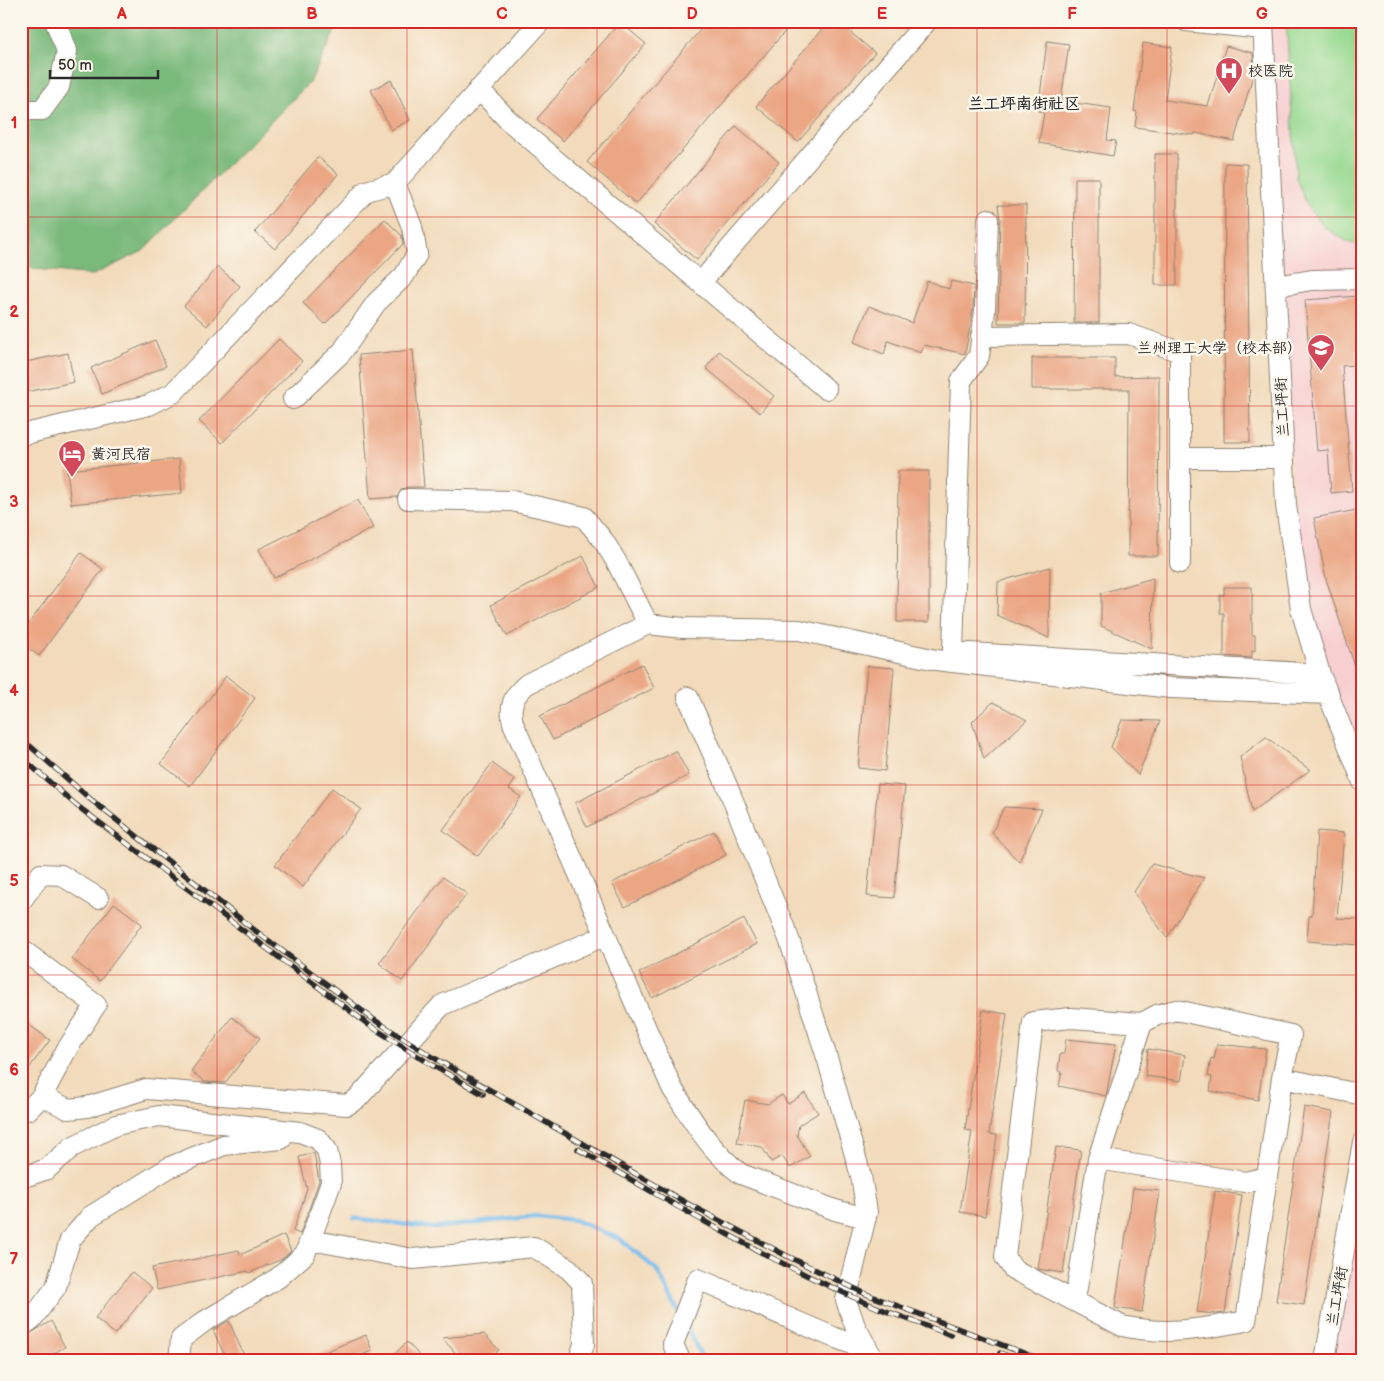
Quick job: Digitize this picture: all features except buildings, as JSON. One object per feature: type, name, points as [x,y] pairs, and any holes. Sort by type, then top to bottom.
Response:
[{"type":"street","points":[[21,110],[42,110],[59,87],[67,51],[55,21]]},
{"type":"street","points":[[21,435],[149,405],[173,393],[366,190],[395,183],[541,21]]},
{"type":"street","points":[[701,282],[927,21]]},
{"type":"street","points":[[1186,21],[1263,25]]},
{"type":"street","name":"兰工坪街","points":[[1263,25],[1286,505],[1301,609],[1320,674],[1363,782]]},
{"type":"street","points":[[479,89],[508,120],[826,389]]},
{"type":"street","points":[[294,399],[342,352],[376,303],[404,276],[417,254],[412,227],[395,183]]},
{"type":"street","points":[[988,219],[985,312],[979,356],[961,381],[953,652],[1320,674]]},
{"type":"street","points":[[1276,286],[1312,280],[1363,279]]},
{"type":"street","points":[[981,336],[1130,334],[1180,352],[1180,563]]},
{"type":"street","points":[[1180,458],[1284,458]]},
{"type":"street","points":[[408,499],[512,502],[584,517],[616,561],[648,624]]},
{"type":"street","points":[[866,1218],[835,1210],[740,1174],[727,1164],[693,1121],[672,1088],[604,936],[513,723],[510,710],[517,692],[527,684],[648,624],[683,628],[799,630],[936,660],[1170,688],[1329,694]]},
{"type":"street","points":[[688,697],[728,788],[789,939],[861,1176],[866,1218],[846,1300],[855,1326],[871,1355]]},
{"type":"street","points":[[21,901],[41,874],[61,876],[98,898]]},
{"type":"street","points":[[42,1096],[68,1109],[87,1107],[146,1089],[347,1105],[357,1099],[442,1005],[604,936]]},
{"type":"street","points":[[21,949],[96,1005],[67,1049],[42,1096],[28,1110],[21,1109]]},
{"type":"street","points":[[1176,1010],[1291,1035],[1282,1078],[1246,1321],[1182,1332],[1141,1330],[1122,1326],[1013,1269],[1005,1257],[1033,1022],[1071,1018],[1142,1024],[1157,1015],[1176,1010]]},
{"type":"street","points":[[1075,1300],[1098,1159],[1142,1024]]},
{"type":"street","points":[[1282,1078],[1363,1095]]},
{"type":"street","points":[[21,1178],[47,1169],[72,1147],[116,1125],[159,1116],[300,1132],[318,1139],[328,1150],[331,1183],[312,1240],[305,1254],[278,1278],[205,1321],[181,1339],[179,1360]]},
{"type":"street","points":[[21,1327],[32,1320],[56,1287],[70,1240],[91,1216],[170,1167],[224,1145],[274,1138],[318,1139]]},
{"type":"street","name":"兰工坪街","points":[[1325,1360],[1363,1142]]},
{"type":"street","points":[[1098,1159],[1245,1182],[1267,1177]]},
{"type":"street","points":[[312,1240],[412,1259],[534,1247],[569,1269],[582,1284],[584,1344],[579,1360]]},
{"type":"street","points":[[680,1360],[673,1344],[698,1279],[871,1355]]},
{"type":"shaded area","name":"兰州理工大学（校本部）","points":[[1263,21],[1363,21],[1363,782],[1301,609]]},
{"type":"shaded area","points":[[1363,1142],[1363,1360],[1325,1360]]},
{"type":"green space","points":[[21,21],[342,21],[335,31],[310,82],[143,251],[93,275],[35,269],[21,265]]},
{"type":"green space","points":[[1286,21],[1363,21],[1363,246],[1350,243],[1325,228],[1307,206],[1296,178]]},
{"type":"waterway","points":[[354,1218],[434,1228],[537,1216],[574,1220],[620,1239],[657,1270],[678,1311]]},
{"type":"waterway","points":[[687,1327],[703,1360]]},
{"type":"railway","points":[[21,738],[89,798],[253,929],[373,1019],[436,1059],[688,1204],[787,1256],[866,1294],[1042,1360]]},
{"type":"railway","points":[[21,757],[76,805],[369,1025],[432,1065],[483,1094]]},
{"type":"railway","points":[[578,1149],[789,1267],[873,1306],[951,1335]]},
{"type":"railway","points":[[1000,1353],[1019,1360]]},
{"type":"place","name":"校医院","points":[[1229,95]]},
{"type":"place","name":"兰州理工大学（校本部）","points":[[1321,372]]},
{"type":"place","name":"黄河民宿","points":[[72,478]]},
{"type":"district","name":"兰工坪南街社区","points":[[1024,103]]}]
